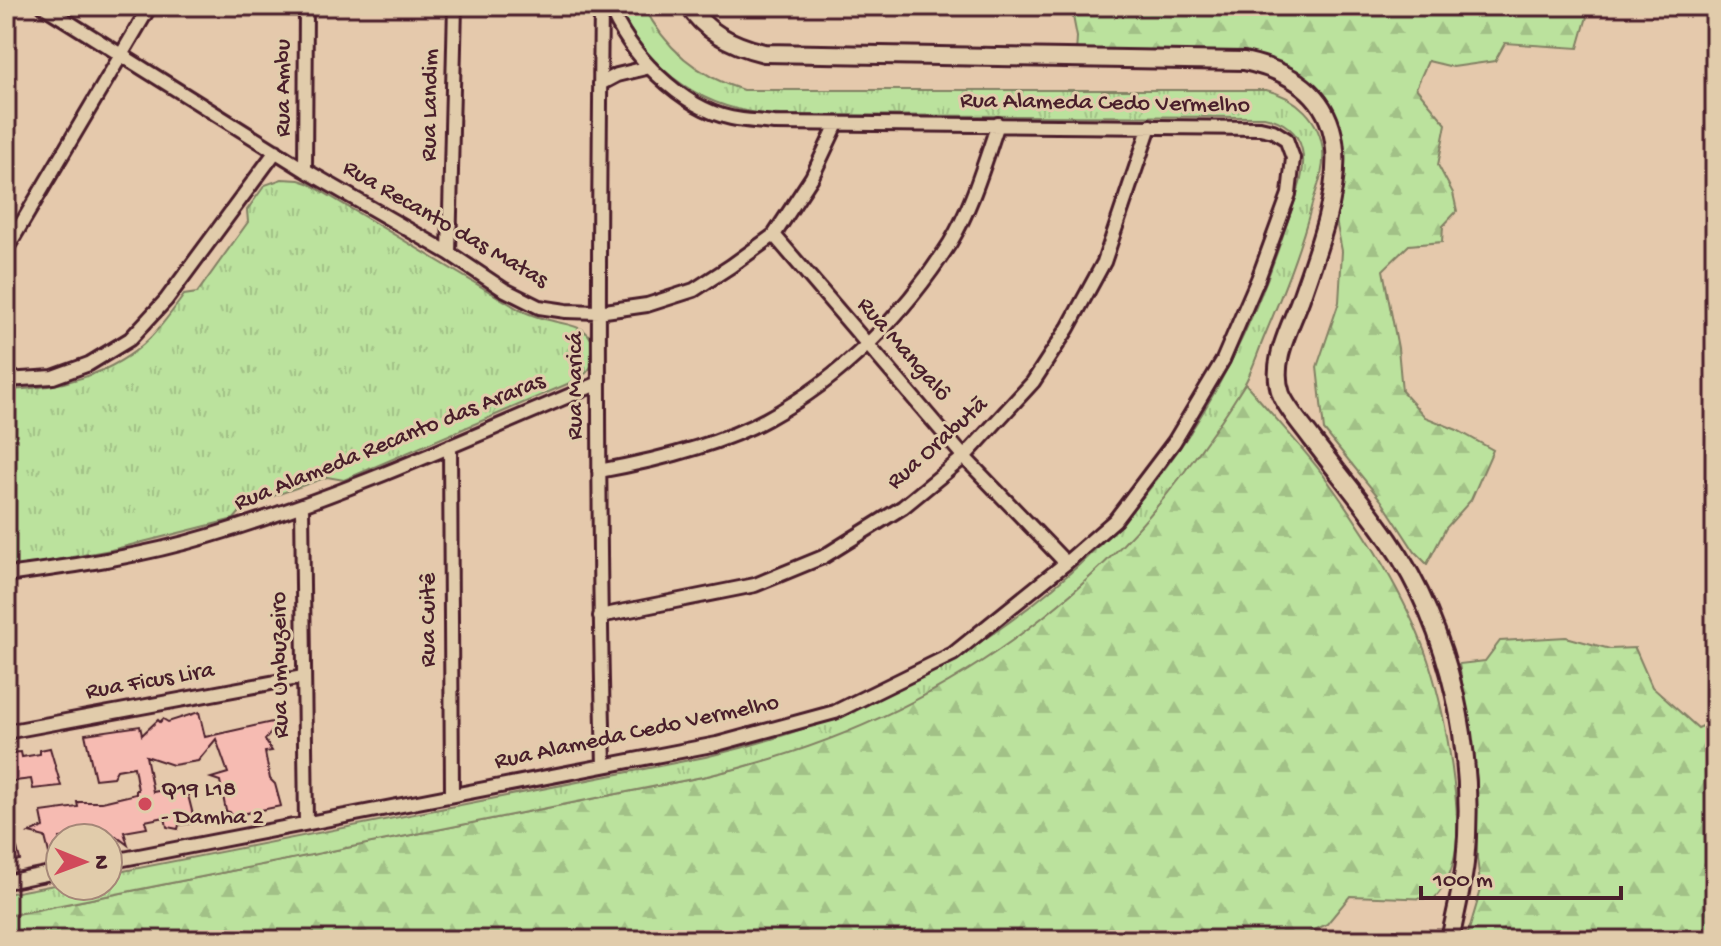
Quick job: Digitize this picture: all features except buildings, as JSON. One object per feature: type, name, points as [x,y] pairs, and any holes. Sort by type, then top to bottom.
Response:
[{"type":"street","name":"Rua Recanto das Matas","points":[[43,6],[305,170],[449,253],[503,289],[539,307],[598,312],[647,305],[694,290],[774,235],[812,177],[837,124]]},
{"type":"street","points":[[6,250],[150,6]]},
{"type":"street","name":"Rua Ambu","points":[[305,170],[306,6]]},
{"type":"street","name":"Rua Landim","points":[[449,253],[455,6]]},
{"type":"street","name":"Rua Maricá","points":[[601,6],[598,312],[604,765]]},
{"type":"street","name":"Rua Alameda Cedo Vermelho","points":[[124,859],[717,744],[835,712],[953,654],[1115,520],[1174,442],[1223,360],[1258,279],[1289,194],[1293,158],[1286,139],[1273,131],[1260,128],[1150,126],[774,123],[729,118],[696,105],[650,67],[634,51],[610,6]]},
{"type":"street","points":[[689,6],[705,26],[727,41],[764,53],[1244,61],[1272,67],[1303,84],[1324,108],[1336,140],[1336,169],[1326,217],[1302,297],[1283,343],[1278,370],[1281,393],[1299,422],[1390,541],[1441,647],[1459,718],[1466,762],[1465,866],[1450,940]]},
{"type":"street","points":[[600,84],[625,72],[650,67]]},
{"type":"street","points":[[599,471],[694,448],[765,420],[817,387],[869,344],[951,242],[973,194],[998,124]]},
{"type":"street","name":"Rua Orabutã","points":[[600,616],[755,585],[823,557],[903,507],[964,457],[1033,382],[1068,328],[1104,262],[1150,126]]},
{"type":"street","points":[[6,380],[53,377],[89,364],[130,339],[166,300],[276,151]]},
{"type":"street","name":"Rua Mangalô","points":[[774,235],[964,457],[1066,563]]},
{"type":"street","name":"Rua Alameda Recanto das Araras","points":[[6,575],[79,565],[206,537],[302,506],[599,383]]},
{"type":"street","name":"Rua Cuitê","points":[[450,446],[452,794]]},
{"type":"street","name":"Rua Umbuzeiro","points":[[302,506],[306,823]]},
{"type":"street","name":"Rua Ficus Lira","points":[[6,732],[303,677]]},
{"type":"street","points":[[6,882],[44,874]]},
{"type":"street","points":[[1440,940],[1457,906]]},
{"type":"green space","points":[[618,6],[644,6],[662,35],[684,59],[712,77],[743,90],[1266,90],[1287,98],[1312,119],[1321,139],[1323,158],[1297,254],[1244,385],[1182,475],[1151,514],[1099,568],[1043,617],[1005,645],[926,695],[884,716],[797,750],[707,776],[124,892],[124,871],[753,745],[845,713],[890,693],[975,646],[1015,618],[1085,559],[1129,513],[1188,435],[1223,377],[1252,316],[1302,176],[1302,150],[1297,137],[1277,121],[1264,117],[780,115],[728,107],[683,85],[663,69],[631,30]]},
{"type":"green space","points":[[1071,6],[1274,6],[1278,9],[1281,6],[1590,6],[1578,48],[1505,43],[1495,61],[1453,67],[1428,61],[1416,88],[1446,124],[1438,165],[1453,193],[1457,211],[1443,226],[1442,242],[1409,245],[1383,270],[1398,348],[1402,391],[1425,417],[1493,450],[1471,500],[1446,528],[1427,564],[1415,552],[1381,500],[1324,430],[1317,367],[1339,302],[1342,251],[1335,215],[1343,171],[1338,133],[1296,74],[1262,57],[1076,54],[1077,37]]},
{"type":"green space","points":[[282,179],[308,183],[520,310],[580,328],[593,344],[594,357],[590,368],[579,379],[344,480],[327,477],[245,506],[234,519],[111,550],[6,569],[6,390],[44,387],[83,378],[135,351],[158,329],[184,295],[197,293],[248,222],[247,210],[265,185]]},
{"type":"green space","points":[[1245,383],[1317,467],[1356,522],[1397,589],[1428,660],[1452,768],[1457,814],[1454,859],[1450,874],[1434,899],[1350,896],[1327,924],[1309,933],[1307,940],[6,940],[6,916],[76,902],[124,902],[124,892],[707,776],[835,736],[896,709],[954,678],[1010,642],[1062,601],[1111,556],[1157,506]]},
{"type":"green space","points":[[1566,637],[1610,649],[1635,648],[1652,687],[1698,728],[1715,721],[1715,940],[1466,940],[1481,890],[1477,858],[1477,780],[1459,664],[1485,661],[1500,641]]},
{"type":"green space","points":[[44,887],[44,902],[76,902],[6,916],[6,894]]},
{"type":"place","name":"Q19 L18 - Damha 2","points":[[145,804]]}]
